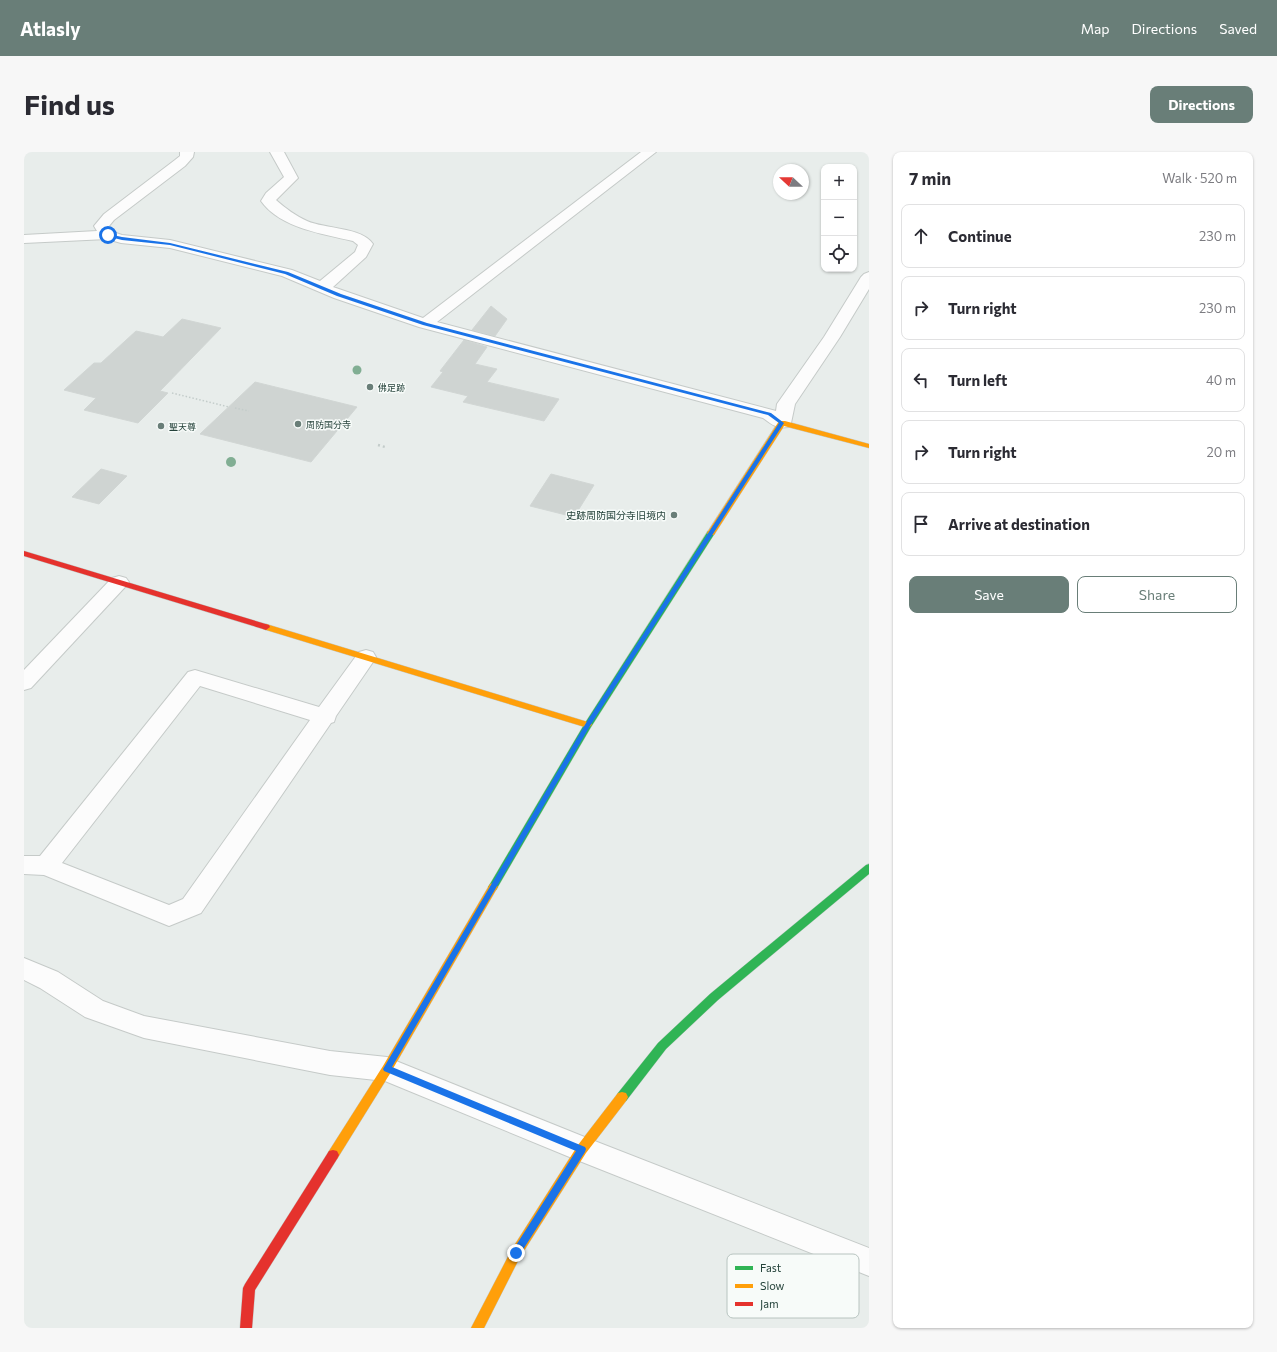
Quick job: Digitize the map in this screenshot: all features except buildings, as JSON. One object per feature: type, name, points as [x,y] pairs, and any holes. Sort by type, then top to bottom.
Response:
[{"type":"street","points":[[108,235],[101,226],[109,217],[180,163],[186,157],[187,152]]},
{"type":"street","points":[[277,152],[291,178],[271,196],[268,201],[280,211],[302,224],[358,238],[366,244],[361,254],[323,287]]},
{"type":"street","points":[[425,324],[649,152]]},
{"type":"street","points":[[24,239],[108,235],[122,239],[178,246],[287,273],[339,295],[425,324],[770,414],[782,423],[869,446]]},
{"type":"street","points":[[246,1328],[249,1288],[387,1069],[588,724],[782,423],[786,404],[832,337],[869,277]]},
{"type":"street","points":[[24,553],[588,724]]},
{"type":"street","points":[[24,683],[119,582]]},
{"type":"street","points":[[326,717],[195,677],[35,866],[169,916],[192,906],[326,717],[366,657]]},
{"type":"street","points":[[477,1328],[516,1253],[582,1149],[662,1046],[714,996],[869,868]]},
{"type":"street","points":[[24,969],[49,980],[94,1009],[144,1027],[330,1063],[387,1069],[582,1149],[849,1254]]},
{"type":"street","points":[[859,1258],[869,1262]]},
{"type":"path","points":[[172,393],[229,407]]},
{"type":"path","points":[[235,408],[249,411]]},
{"type":"path","points":[[378,445],[385,447]]},
{"type":"traffic: fast","points":[[493,887],[588,725],[711,533]]},
{"type":"traffic: fast","points":[[622,1097],[662,1046],[714,997],[869,868]]},
{"type":"traffic: slow","points":[[711,533],[782,423],[869,446]]},
{"type":"traffic: slow","points":[[266,627],[588,725]]},
{"type":"traffic: slow","points":[[333,1155],[387,1069],[493,887]]},
{"type":"traffic: slow","points":[[477,1328],[516,1253],[582,1149],[622,1097]]},
{"type":"traffic: jam","points":[[24,553],[266,627]]},
{"type":"traffic: jam","points":[[246,1328],[249,1288],[333,1155]]},
{"type":"place","name":"佛足跡","points":[[370,387]]},
{"type":"place","name":"周防国分寺","points":[[298,424]]},
{"type":"place","name":"聖天尊","points":[[161,426]]},
{"type":"place","name":"史跡周防国分寺旧境内","points":[[674,515]]},
{"type":"route","points":[[108,235],[122,239],[170,244],[287,273],[339,295],[425,324],[770,414],[782,423],[588,724],[387,1069],[582,1149],[516,1253]]}]
